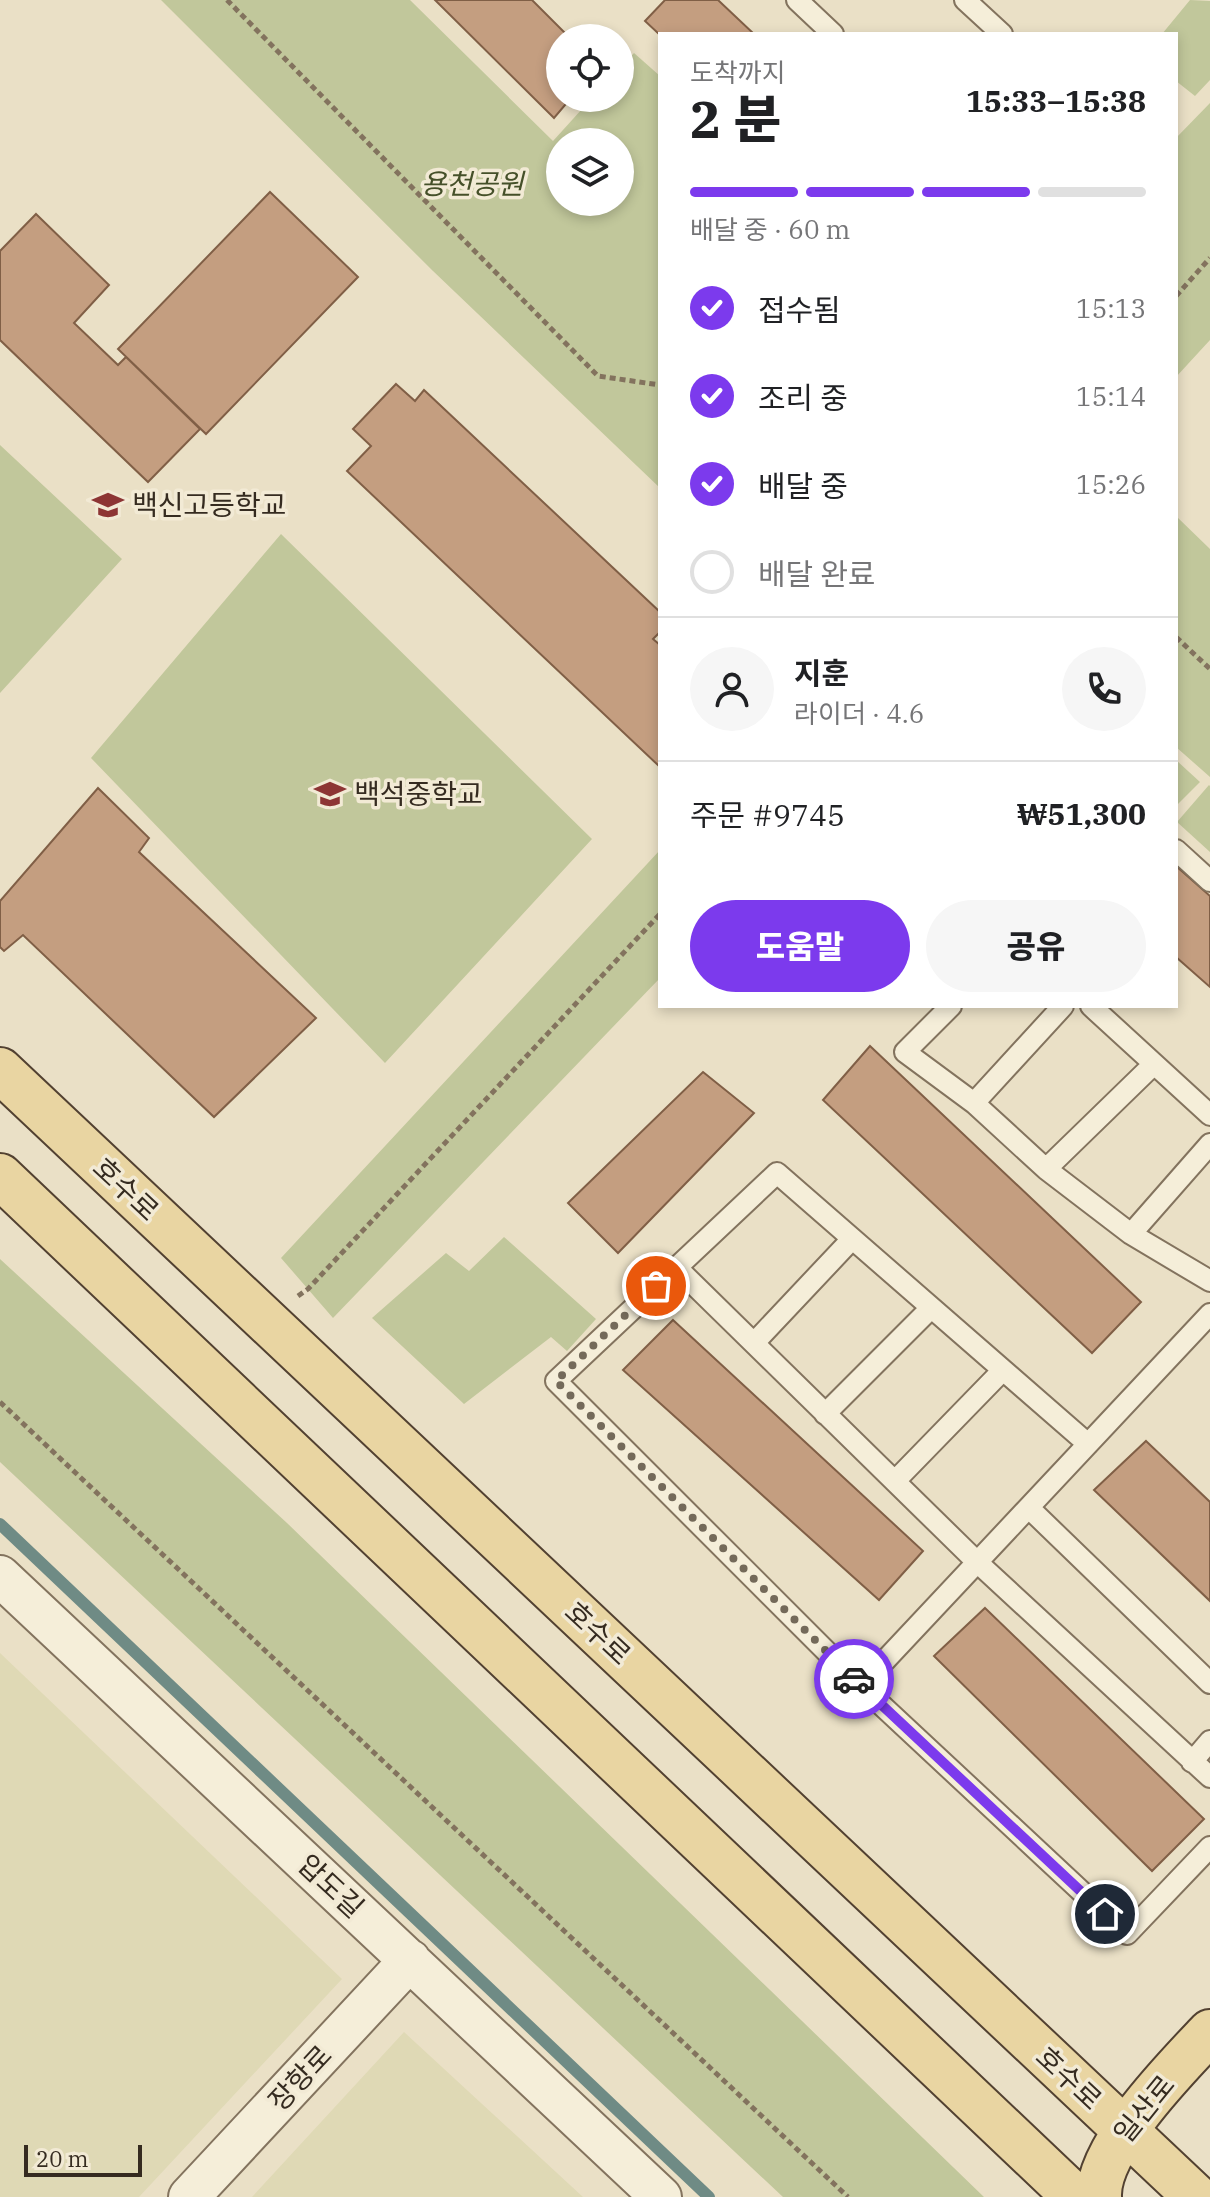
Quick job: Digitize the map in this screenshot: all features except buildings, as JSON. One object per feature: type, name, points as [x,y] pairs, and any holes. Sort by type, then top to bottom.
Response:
[{"type":"main road","name":"호수로","points":[[0,1070],[1126,2131],[1191,2185]]},
{"type":"main road","points":[[0,1176],[1075,2197]]},
{"type":"main road","name":"일산로","points":[[1099,2197],[1098,2183],[1109,2152],[1210,2032]]},
{"type":"street","name":"압도길","points":[[0,1576],[661,2197]]},
{"type":"street","name":"장항로","points":[[189,2197],[410,1960]]},
{"type":"lane","points":[[797,0],[831,32]]},
{"type":"lane","points":[[965,0],[1000,32]]},
{"type":"lane","points":[[1178,852],[1210,881]]},
{"type":"lane","points":[[949,1008],[905,1052],[974,1103],[1046,1169],[1131,1234],[1210,1281]]},
{"type":"lane","points":[[974,1103],[1061,1008]]},
{"type":"lane","points":[[1093,1008],[1210,1115]]},
{"type":"lane","points":[[1046,1169],[1154,1064]]},
{"type":"lane","points":[[1131,1234],[1210,1144]]},
{"type":"lane","points":[[1088,1444],[777,1173],[556,1381],[861,1686],[1127,1934],[1210,1847]]},
{"type":"lane","points":[[754,1343],[852,1239]]},
{"type":"lane","points":[[676,1267],[977,1562],[1210,1777]]},
{"type":"lane","points":[[825,1414],[931,1308]]},
{"type":"lane","points":[[861,1686],[1210,1314]]},
{"type":"lane","points":[[895,1481],[1003,1370]]},
{"type":"lane","points":[[1029,1508],[1210,1683]]},
{"type":"lane","points":[[1192,1762],[1210,1741]]},
{"type":"path","points":[[227,0],[598,376],[658,385]]},
{"type":"path","points":[[1178,294],[1210,258]]},
{"type":"path","points":[[1178,639],[1210,669]]},
{"type":"path","points":[[295,1297],[308,1289],[658,916]]},
{"type":"path","points":[[0,1402],[848,2197]]},
{"type":"shaded area","points":[[0,1653],[342,1979],[139,2197],[0,2197]]},
{"type":"shaded area","points":[[404,2032],[583,2197],[252,2197]]},
{"type":"green space","name":"용천공원","points":[[161,0],[410,0],[546,134],[546,216],[634,216],[634,128],[565,128],[579,112],[634,112],[634,53],[658,74],[658,486],[433,271]]},
{"type":"green space","points":[[1190,0],[1210,1],[1210,80],[1195,96],[1178,83],[1178,32],[1164,32]]},
{"type":"green space","points":[[1210,103],[1210,340],[1178,375],[1178,136]]},
{"type":"green space","points":[[0,445],[122,559],[0,693]]},
{"type":"green space","points":[[1178,518],[1210,549],[1210,777],[1178,749]]},
{"type":"green space","points":[[281,534],[592,839],[385,1063],[91,758]]},
{"type":"green space","points":[[1178,762],[1200,782],[1178,804]]},
{"type":"green space","points":[[1209,785],[1210,852],[1178,821]]},
{"type":"green space","points":[[658,852],[658,980],[333,1318],[281,1258]]},
{"type":"green space","points":[[504,1237],[596,1319],[567,1351],[551,1337],[464,1404],[372,1318],[446,1253],[469,1271]]},
{"type":"green space","points":[[0,1259],[287,1523],[984,2197],[783,2197],[0,1462]]},
{"type":"waterway","points":[[0,1524],[709,2197]]},
{"type":"way so far","points":[[656,1286],[556,1381],[854,1679]]},
{"type":"place","name":"백신고등학교","points":[[108,505]]},
{"type":"place","name":"백석중학교","points":[[330,794]]},
{"type":"route","points":[[854,1679],[1105,1914]]}]
